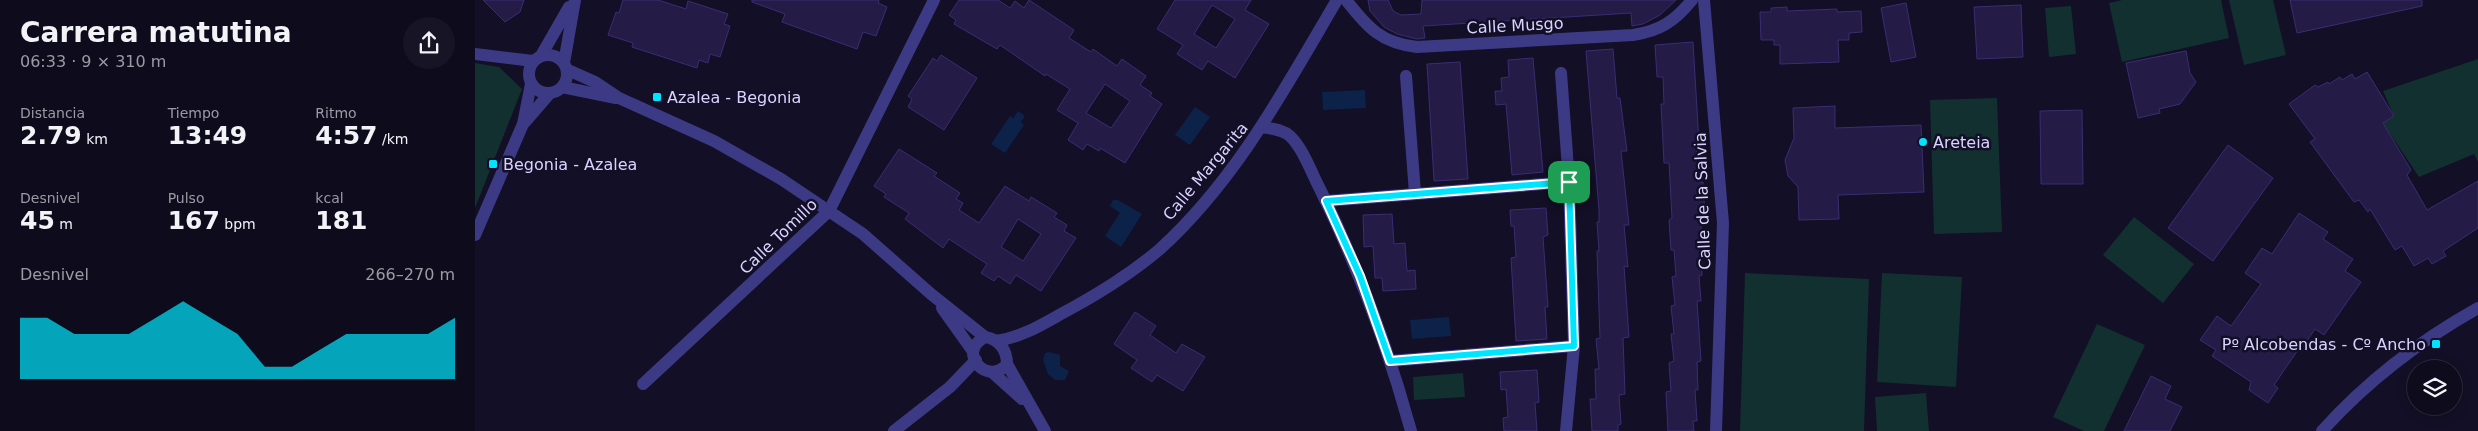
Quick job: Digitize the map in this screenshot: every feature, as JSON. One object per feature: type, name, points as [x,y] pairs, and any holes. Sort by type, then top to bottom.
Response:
[{"type":"street","points":[[475,236],[523,124],[529,79],[537,58],[574,0]]},
{"type":"street","points":[[563,87],[574,0]]},
{"type":"street","name":"Calle Tomillo","points":[[643,384],[829,212],[933,0]]},
{"type":"street","name":"Calle Margarita","points":[[991,339],[1026,334],[1107,288],[1159,249],[1201,207],[1262,128],[1337,0]]},
{"type":"street","name":"Calle Musgo","points":[[1346,0],[1360,18],[1385,39],[1398,45],[1417,47],[1633,35],[1654,32],[1667,24],[1692,0]]},
{"type":"street","name":"Calle de la Salvia","points":[[1705,0],[1723,224],[1715,431]]},
{"type":"street","points":[[475,54],[495,57],[537,58],[553,55],[566,66],[619,98],[714,141],[781,179],[863,234],[931,294],[991,339],[1005,353],[1007,364],[1045,431]]},
{"type":"street","points":[[495,57],[529,79],[541,92],[550,93]]},
{"type":"street","points":[[1561,73],[1569,182],[1574,346],[1567,431]]},
{"type":"street","points":[[1405,76],[1415,193]]},
{"type":"street","points":[[523,124],[550,93],[563,87],[619,98]]},
{"type":"street","points":[[1262,128],[1282,130],[1290,136],[1299,147],[1326,201],[1360,276],[1390,361],[1411,431]]},
{"type":"street","points":[[1326,201],[1569,182]]},
{"type":"street","points":[[931,294],[985,371],[993,373],[1030,406]]},
{"type":"street","points":[[2324,430],[2385,369],[2446,326],[2478,308]]},
{"type":"street","points":[[894,431],[950,387],[974,355],[976,342],[991,339]]},
{"type":"street","points":[[1390,361],[1574,346]]},
{"type":"street","points":[[993,373],[1007,364]]},
{"type":"green space","points":[[2122,0],[2221,0],[2229,38],[2122,62],[2109,3]]},
{"type":"green space","points":[[2229,0],[2273,0],[2286,55],[2244,65]]},
{"type":"green space","points":[[2071,6],[2076,54],[2049,57],[2045,8]]},
{"type":"green space","points":[[2478,59],[2478,162],[2474,154],[2419,177],[2383,123],[2394,116],[2383,91]]},
{"type":"green space","points":[[475,63],[499,67],[522,89],[475,208]]},
{"type":"green space","points":[[1997,98],[2002,232],[1934,234],[1930,100]]},
{"type":"green space","points":[[2134,217],[2194,264],[2163,303],[2103,255]]},
{"type":"green space","points":[[1745,273],[1869,279],[1864,431],[1740,431]]},
{"type":"green space","points":[[1882,273],[1962,277],[1956,387],[1877,382]]},
{"type":"green space","points":[[2097,324],[2145,345],[2104,431],[2084,431],[2053,417]]},
{"type":"green space","points":[[1463,373],[1465,397],[1414,400],[1413,377]]},
{"type":"green space","points":[[1926,393],[1929,431],[1877,431],[1875,397]]},
{"type":"water","points":[[1365,90],[1366,108],[1323,110],[1322,92]]},
{"type":"water","points":[[1195,107],[1210,117],[1190,145],[1175,135]]},
{"type":"water","points":[[1018,111],[1025,116],[1021,122],[1024,125],[1005,153],[991,144],[1010,116],[1013,118]]},
{"type":"water","points":[[1113,200],[1118,200],[1142,214],[1121,247],[1105,236],[1120,213],[1110,206]]},
{"type":"water","points":[[1449,317],[1451,336],[1412,339],[1410,320]]},
{"type":"water","points":[[1050,352],[1060,355],[1060,366],[1069,371],[1065,380],[1055,380],[1048,374],[1043,360],[1045,353]]},
{"type":"building","points":[[483,0],[524,0],[520,12],[505,22]]},
{"type":"building","points":[[623,0],[658,0],[686,9],[688,1],[728,14],[724,24],[730,26],[720,57],[710,54],[708,63],[699,60],[697,68],[632,47],[633,43],[608,35],[616,12],[619,13]]},
{"type":"building","points":[[752,0],[879,0],[878,3],[887,7],[876,36],[863,32],[857,49],[782,22],[785,14],[752,2]]},
{"type":"building","points":[[959,0],[998,0],[1010,8],[1015,1],[1024,8],[1029,0],[1074,30],[1069,38],[1091,52],[1093,49],[1117,66],[1122,59],[1146,76],[1140,85],[1152,93],[1150,96],[1162,104],[1125,163],[1100,148],[1099,151],[1087,144],[1083,150],[1068,140],[1078,123],[1057,110],[1070,89],[1046,74],[1045,76],[1000,45],[997,49],[954,24],[956,20],[949,15]],"holes":[[[1105,84],[1130,101],[1111,128],[1086,113]]]},
{"type":"building","points":[[1175,0],[1251,0],[1245,10],[1269,24],[1235,78],[1208,61],[1202,70],[1177,54],[1183,45],[1157,29]],"holes":[[[1212,5],[1235,19],[1216,48],[1194,34]]]},
{"type":"building","points":[[1368,0],[1388,0],[1393,11],[1401,15],[1421,14],[1422,0],[1676,0],[1660,15],[1643,24],[1632,26],[1631,13],[1423,26],[1425,38],[1417,39],[1397,34],[1384,27],[1370,11]]},
{"type":"building","points":[[2290,0],[2422,0],[2422,6],[2297,33]]},
{"type":"building","points":[[1906,3],[1916,57],[1891,62],[1881,8]]},
{"type":"building","points":[[2021,5],[2023,57],[1977,59],[1974,7]]},
{"type":"building","points":[[1787,7],[1787,11],[1837,9],[1837,12],[1861,11],[1862,32],[1849,33],[1849,40],[1838,40],[1839,62],[1780,64],[1780,45],[1774,45],[1774,40],[1761,40],[1760,12],[1771,12],[1771,8]]},
{"type":"building","points":[[1693,42],[1699,143],[1696,144],[1699,182],[1703,182],[1705,216],[1701,216],[1702,275],[1699,276],[1701,301],[1697,301],[1701,361],[1697,362],[1698,390],[1695,390],[1697,421],[1693,421],[1694,431],[1668,431],[1666,392],[1671,391],[1669,363],[1674,361],[1671,334],[1674,334],[1671,306],[1675,305],[1672,277],[1676,276],[1674,250],[1671,250],[1669,220],[1672,218],[1669,163],[1664,163],[1661,104],[1664,104],[1663,77],[1657,77],[1655,45]]},
{"type":"building","points":[[1613,49],[1617,98],[1620,98],[1627,151],[1621,151],[1629,225],[1624,225],[1628,267],[1624,266],[1629,337],[1623,338],[1625,394],[1619,395],[1621,424],[1618,425],[1618,431],[1592,431],[1590,399],[1596,399],[1595,369],[1599,369],[1596,339],[1600,338],[1597,251],[1599,251],[1597,222],[1599,222],[1599,210],[1586,51]]},
{"type":"building","points":[[2186,51],[2190,73],[2196,82],[2180,104],[2159,109],[2160,113],[2138,118],[2126,63]]},
{"type":"building","points":[[941,55],[977,78],[944,130],[908,107],[912,99],[908,96],[933,58],[937,61]]},
{"type":"building","points":[[1533,58],[1543,172],[1512,175],[1506,104],[1496,105],[1495,91],[1502,91],[1501,78],[1509,77],[1508,60]]},
{"type":"building","points":[[1460,62],[1468,179],[1434,181],[1427,64]]},
{"type":"building","points":[[2367,72],[2394,116],[2383,123],[2411,170],[2407,175],[2427,210],[2478,181],[2478,228],[2443,251],[2446,256],[2432,264],[2428,258],[2414,266],[2402,246],[2395,250],[2370,209],[2368,212],[2359,200],[2354,202],[2310,142],[2315,139],[2289,104],[2315,85],[2318,87],[2328,82],[2329,84],[2340,77],[2342,80],[2352,74],[2355,79]]},
{"type":"building","points":[[1835,106],[1835,128],[1921,125],[1924,192],[1838,195],[1839,219],[1799,220],[1798,187],[1788,176],[1785,160],[1794,138],[1793,108]]},
{"type":"building","points":[[2082,110],[2083,184],[2041,184],[2040,111]]},
{"type":"building","points":[[2228,145],[2273,178],[2213,261],[2168,228]]},
{"type":"building","points":[[899,149],[937,173],[934,176],[960,193],[956,199],[963,203],[959,210],[979,223],[1005,186],[1029,201],[1031,197],[1057,213],[1054,217],[1067,225],[1064,231],[1076,238],[1041,291],[1016,275],[1010,284],[998,276],[994,281],[981,273],[987,264],[949,239],[943,248],[905,219],[909,213],[884,197],[886,194],[874,186]],"holes":[[[1018,219],[1041,234],[1023,261],[1001,247]]]},
{"type":"building","points":[[1546,208],[1548,235],[1543,237],[1548,307],[1545,307],[1547,339],[1516,341],[1511,258],[1516,257],[1514,226],[1511,226],[1510,210]]},
{"type":"building","points":[[2299,213],[2328,232],[2323,239],[2353,259],[2345,271],[2361,282],[2324,335],[2315,329],[2304,345],[2302,344],[2274,385],[2278,388],[2268,403],[2249,390],[2251,382],[2212,356],[2216,350],[2200,340],[2217,316],[2231,326],[2261,284],[2245,273],[2262,248],[2272,254]]},
{"type":"building","points":[[1392,214],[1394,244],[1405,243],[1407,271],[1415,270],[1416,289],[1383,291],[1382,278],[1375,278],[1373,246],[1364,247],[1363,215]]},
{"type":"building","points":[[1135,312],[1156,326],[1150,335],[1176,353],[1182,344],[1205,357],[1183,391],[1157,375],[1152,382],[1131,368],[1137,360],[1114,344]]},
{"type":"building","points":[[1537,370],[1539,402],[1535,403],[1537,431],[1504,431],[1503,418],[1508,417],[1506,389],[1501,390],[1500,372]]},
{"type":"building","points":[[2151,376],[2171,386],[2165,399],[2182,407],[2170,431],[2124,431]]},
{"type":"place","name":"Azalea - Begonia","points":[[657,97]]},
{"type":"place","name":"Areteia","points":[[1923,142]]},
{"type":"place","name":"Begonia - Azalea","points":[[493,164]]},
{"type":"place","name":"Pº Alcobendas - Cº Ancho","points":[[2436,344]]},
{"type":"route","points":[[1569,182],[1574,346],[1390,361],[1360,276],[1326,201],[1569,182]]}]
